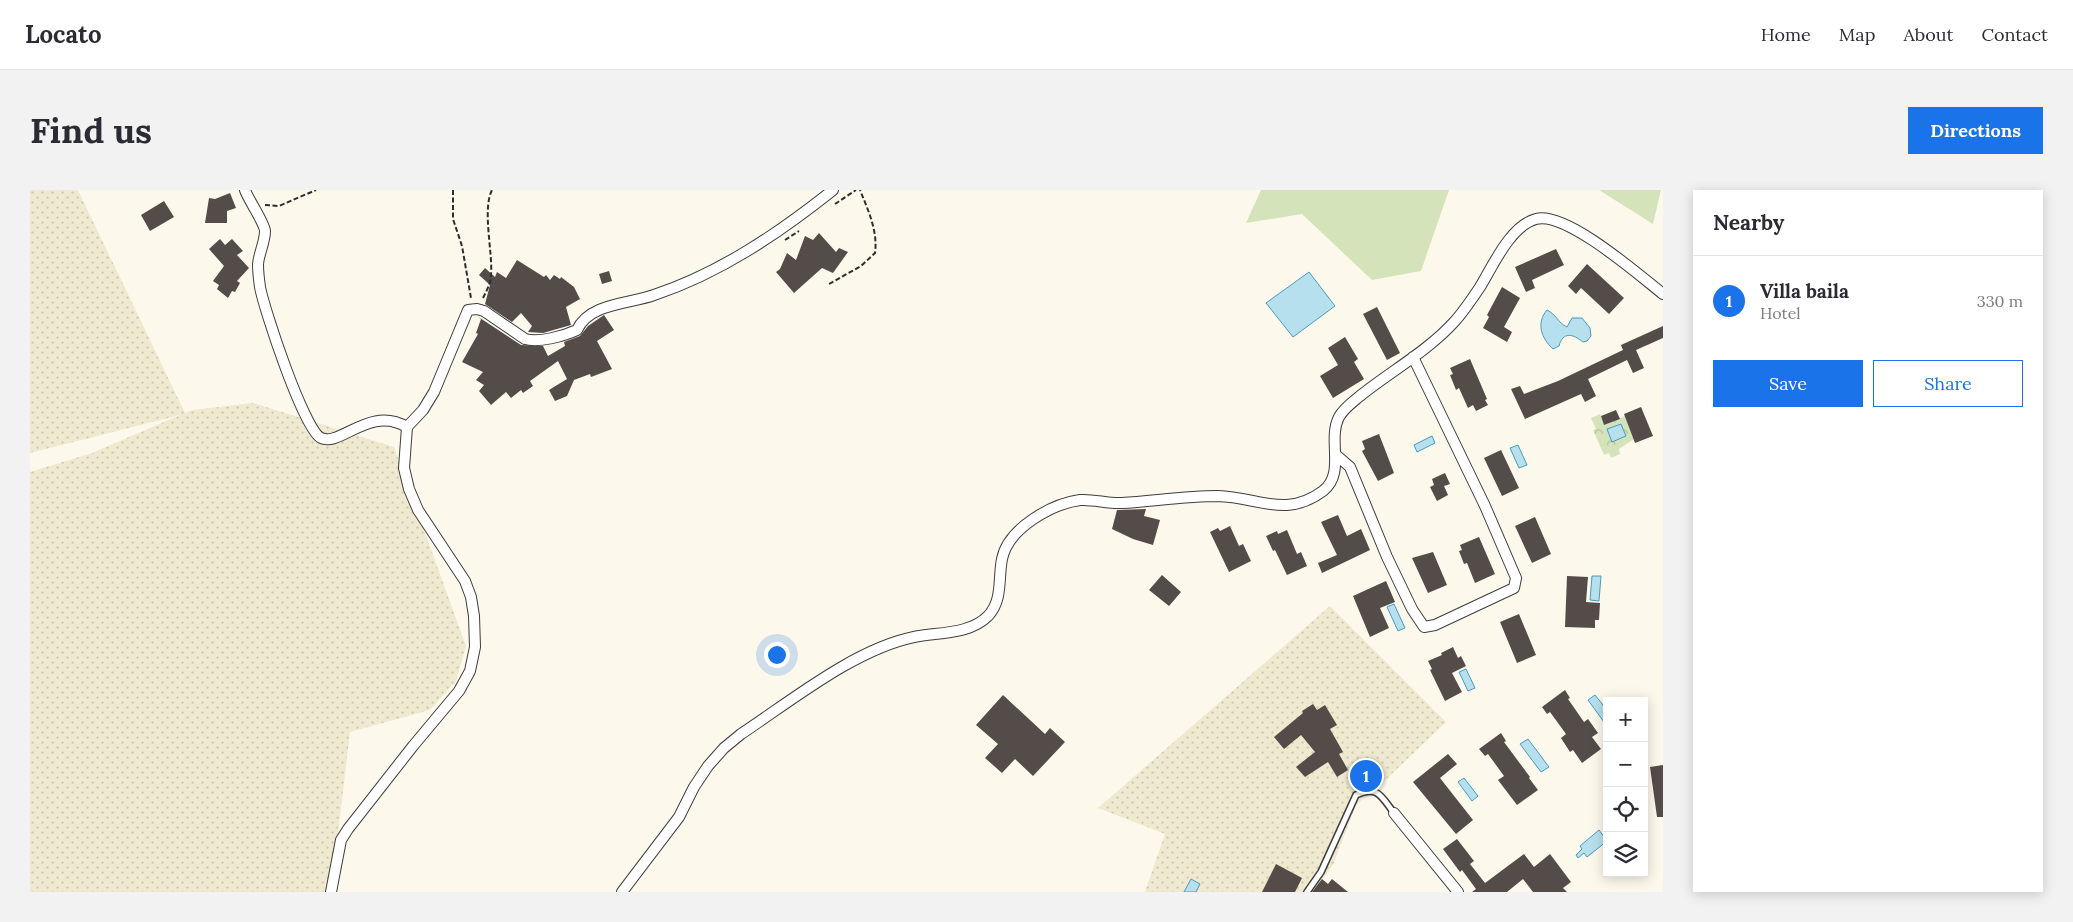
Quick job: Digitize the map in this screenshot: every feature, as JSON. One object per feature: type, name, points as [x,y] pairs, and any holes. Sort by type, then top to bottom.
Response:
[{"type":"street","points":[[331,892],[341,840],[413,746],[459,691],[470,671],[475,647],[471,597],[465,581],[418,510],[409,489],[404,468],[407,427],[423,410],[434,392],[468,310],[475,309],[494,317],[525,339],[531,341],[564,336],[577,330],[581,321],[592,313],[653,296],[680,285],[750,250],[834,190]]},
{"type":"street","points":[[247,195],[265,229],[258,265],[260,287],[267,314],[305,417],[315,434],[322,439],[335,438],[377,420],[397,422],[407,427]]},
{"type":"street","points":[[622,892],[679,817],[694,787],[708,766],[724,748],[741,734],[864,654],[913,637],[940,635],[962,629],[977,624],[987,617],[995,607],[1000,591],[1002,559],[1007,547],[1014,536],[1045,511],[1084,500],[1118,503],[1210,496],[1244,498],[1278,506],[1306,501],[1326,488],[1332,480],[1335,469],[1335,428],[1340,416],[1365,392],[1449,328],[1458,318],[1513,236],[1524,224],[1533,220],[1550,218],[1574,230],[1608,251],[1663,294]]},
{"type":"street","points":[[1335,454],[1350,467],[1387,557],[1420,624],[1424,626],[1435,625],[1514,588],[1516,578],[1413,357]]},
{"type":"street","points":[[1394,813],[1458,892]]},
{"type":"lane","points":[[1307,892],[1321,872],[1356,795],[1367,790],[1378,792],[1394,813]]},
{"type":"path","points":[[247,195],[256,203],[279,206],[316,190]]},
{"type":"path","points":[[453,190],[453,219],[462,246],[475,309]]},
{"type":"path","points":[[475,309],[484,298],[491,278],[491,236],[487,211],[492,190]]},
{"type":"path","points":[[829,284],[861,266],[875,253],[876,238],[860,190]]},
{"type":"shaded area","points":[[30,190],[78,190],[185,413],[193,410],[253,403],[394,447],[466,646],[456,681],[430,710],[350,732],[331,892],[30,892],[30,472],[92,453],[180,415],[30,453]]},
{"type":"shaded area","points":[[1330,606],[1446,722],[1375,790],[1356,805],[1333,865],[1314,892],[1145,892],[1165,834],[1098,808]]},
{"type":"green space","points":[[1261,190],[1449,190],[1421,271],[1372,280],[1302,214],[1246,223]]},
{"type":"green space","points":[[1599,190],[1661,190],[1653,224]]},
{"type":"green space","points":[[1600,414],[1605,425],[1625,416],[1634,439],[1619,449],[1620,454],[1611,458],[1609,453],[1604,455],[1593,430],[1596,429],[1591,418]]},
{"type":"water","points":[[1309,272],[1335,306],[1293,337],[1266,303]]},
{"type":"water","points":[[1547,310],[1567,327],[1572,318],[1582,318],[1590,328],[1591,336],[1587,341],[1583,342],[1576,337],[1566,336],[1559,346],[1553,349],[1545,340],[1541,330],[1542,320]]},
{"type":"water","points":[[1621,424],[1626,436],[1612,442],[1607,429]]},
{"type":"water","points":[[1432,436],[1435,443],[1417,452],[1414,445]]},
{"type":"water","points":[[1518,445],[1527,465],[1519,468],[1510,448]]},
{"type":"water","points":[[1592,576],[1601,576],[1599,601],[1590,600]]},
{"type":"water","points":[[1394,604],[1405,628],[1398,631],[1387,607]]},
{"type":"water","points":[[1466,669],[1475,688],[1468,691],[1459,672]]},
{"type":"water","points":[[1595,695],[1603,705],[1603,721],[1588,700]]},
{"type":"water","points":[[1528,739],[1549,767],[1541,772],[1520,744]]},
{"type":"water","points":[[1464,778],[1478,796],[1472,801],[1458,782]]},
{"type":"water","points":[[1599,830],[1603,836],[1603,844],[1587,857],[1584,853],[1578,858],[1576,855],[1582,849],[1580,846]]},
{"type":"water","points":[[1191,879],[1200,884],[1196,892],[1184,892]]},
{"type":"building","points":[[230,193],[236,208],[227,211],[227,223],[205,223],[209,198],[215,199]]},
{"type":"building","points":[[164,201],[174,217],[150,231],[141,215]]},
{"type":"building","points":[[819,233],[836,252],[839,248],[848,252],[833,273],[822,268],[794,293],[776,272],[780,269],[787,253],[796,260],[805,236],[813,240]]},
{"type":"building","points":[[220,239],[225,245],[232,239],[243,251],[237,255],[249,268],[237,281],[240,283],[235,292],[232,291],[228,298],[217,289],[219,285],[213,281],[224,266],[209,249]]},
{"type":"building","points":[[1556,249],[1564,265],[1532,280],[1535,288],[1526,292],[1515,267]]},
{"type":"building","points":[[517,260],[544,277],[546,275],[550,280],[554,275],[560,279],[561,277],[574,287],[580,299],[566,307],[571,325],[543,333],[528,332],[532,326],[521,313],[512,322],[485,304],[490,285],[479,275],[485,268],[495,277],[497,272],[506,278]]},
{"type":"building","points":[[1587,264],[1624,298],[1609,314],[1581,288],[1576,294],[1568,286]]},
{"type":"building","points":[[609,271],[612,281],[602,284],[599,274]]},
{"type":"building","points":[[1502,287],[1520,298],[1504,327],[1512,332],[1507,342],[1483,328],[1489,317],[1487,315]]},
{"type":"building","points":[[1377,307],[1400,353],[1387,360],[1363,314]]},
{"type":"building","points":[[604,315],[614,330],[597,341],[612,369],[591,377],[590,374],[574,380],[567,396],[555,401],[549,390],[567,379],[558,361],[530,381],[533,386],[523,393],[521,390],[511,398],[506,392],[491,405],[479,391],[484,385],[476,380],[483,372],[462,362],[478,334],[476,333],[481,319],[477,316],[521,345],[543,346],[548,356],[565,346],[564,342],[580,336],[588,326]]},
{"type":"building","points":[[1663,326],[1663,338],[1636,350],[1644,368],[1633,373],[1627,360],[1588,379],[1596,396],[1585,402],[1581,394],[1525,419],[1511,389],[1520,386],[1524,394],[1558,381],[1623,350],[1621,345]]},
{"type":"building","points":[[1345,337],[1358,359],[1354,362],[1364,379],[1333,398],[1320,376],[1338,365],[1328,348]]},
{"type":"building","points":[[1470,359],[1488,405],[1476,411],[1473,405],[1468,408],[1459,388],[1456,390],[1450,375],[1453,374],[1450,368]]},
{"type":"building","points":[[1641,407],[1653,436],[1635,443],[1624,414]]},
{"type":"building","points":[[1616,410],[1620,419],[1604,425],[1601,416]]},
{"type":"building","points":[[1379,434],[1394,473],[1378,481],[1362,451],[1365,449],[1362,441]]},
{"type":"building","points":[[1501,450],[1519,488],[1502,496],[1484,458]]},
{"type":"building","points":[[1445,473],[1450,484],[1444,486],[1448,495],[1437,501],[1430,487],[1434,485],[1432,479]]},
{"type":"building","points":[[1146,509],[1144,516],[1160,520],[1153,545],[1133,539],[1112,529],[1117,510]]},
{"type":"building","points":[[1338,515],[1347,536],[1361,529],[1370,550],[1322,573],[1318,563],[1337,555],[1321,522]]},
{"type":"building","points":[[1535,517],[1551,554],[1532,563],[1515,526]]},
{"type":"building","points":[[1230,526],[1239,546],[1243,544],[1251,561],[1229,572],[1210,532],[1218,528],[1220,531]]},
{"type":"building","points":[[1287,530],[1297,554],[1301,552],[1307,566],[1287,575],[1266,536],[1277,531],[1278,534]]},
{"type":"building","points":[[1479,537],[1495,574],[1475,583],[1467,563],[1464,564],[1459,551],[1462,550],[1460,545]]},
{"type":"building","points":[[1433,552],[1447,585],[1428,593],[1412,558]]},
{"type":"building","points":[[1162,575],[1181,592],[1169,606],[1149,590]]},
{"type":"building","points":[[1567,576],[1588,577],[1586,602],[1600,603],[1599,620],[1595,620],[1595,628],[1565,627]]},
{"type":"building","points":[[1386,581],[1395,602],[1380,608],[1389,628],[1370,637],[1353,596]]},
{"type":"building","points":[[1519,614],[1536,655],[1517,663],[1500,622]]},
{"type":"building","points":[[1453,647],[1458,658],[1461,656],[1466,666],[1452,673],[1462,692],[1445,701],[1430,670],[1432,669],[1428,661],[1442,655],[1441,653]]},
{"type":"building","points":[[1565,690],[1570,698],[1568,699],[1584,722],[1588,719],[1598,733],[1592,737],[1601,749],[1582,763],[1573,750],[1570,752],[1561,738],[1566,734],[1550,712],[1547,714],[1542,707]]},
{"type":"building","points":[[1003,695],[1045,734],[1050,728],[1065,742],[1033,776],[1015,759],[1002,773],[985,758],[998,744],[976,725]]},
{"type":"building","points":[[1313,704],[1317,710],[1325,705],[1337,725],[1330,729],[1343,752],[1339,754],[1348,770],[1337,777],[1328,762],[1305,777],[1296,767],[1315,752],[1301,735],[1284,749],[1274,737],[1303,713],[1302,711]]},
{"type":"building","points":[[1501,733],[1506,741],[1504,742],[1538,790],[1517,805],[1498,780],[1504,776],[1488,754],[1485,756],[1479,749]]},
{"type":"building","points":[[1448,754],[1457,764],[1440,778],[1473,820],[1456,834],[1413,782]]},
{"type":"building","points":[[1663,765],[1663,817],[1657,817],[1650,767]]},
{"type":"building","points":[[1457,839],[1474,861],[1470,864],[1485,883],[1524,854],[1534,867],[1550,854],[1571,882],[1563,888],[1567,892],[1533,892],[1523,879],[1507,892],[1472,892],[1476,889],[1462,870],[1460,872],[1443,849]]},
{"type":"building","points":[[1276,864],[1302,878],[1295,892],[1262,892]]},
{"type":"building","points":[[1322,879],[1328,884],[1332,879],[1348,892],[1312,892]]},
{"type":"place","name":"Villa baila","points":[[1366,776]]}]
